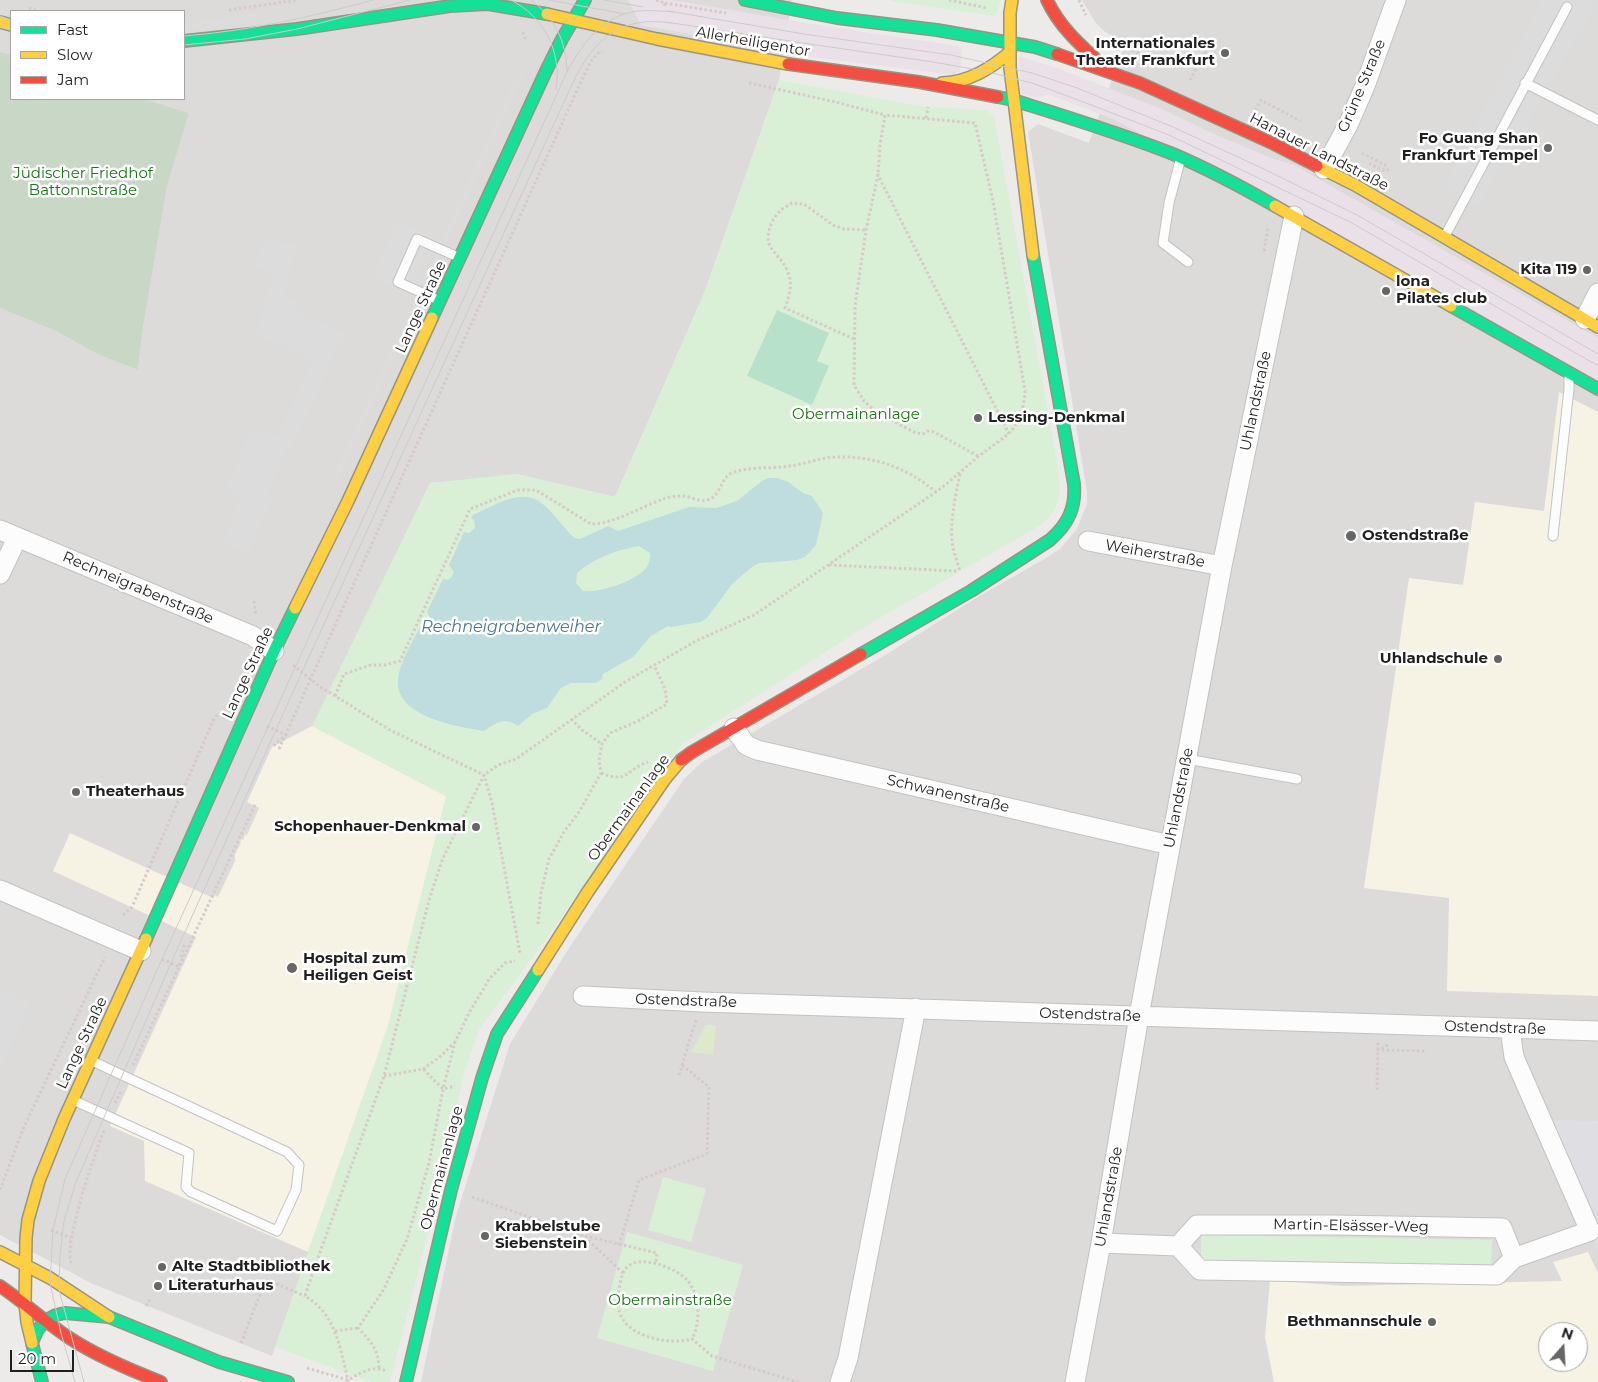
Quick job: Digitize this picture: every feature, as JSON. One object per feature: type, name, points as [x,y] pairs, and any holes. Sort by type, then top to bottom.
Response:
[{"type":"main road","name":"Lange Straße","points":[[42,1382],[27,1322],[25,1304],[28,1220],[39,1181],[91,1061],[149,954],[274,651],[348,501],[546,70],[585,0]]},
{"type":"main road","points":[[744,0],[837,18],[937,30],[1010,47]]},
{"type":"main road","name":"Obermainanlage","points":[[406,1382],[451,1190],[492,1046],[508,1016],[587,893],[671,771],[692,752],[972,591],[1027,556],[1058,533],[1072,513],[1075,494],[1032,250],[1013,100],[1010,47],[1012,0]]},
{"type":"main road","points":[[1047,0],[1053,14],[1067,31],[1108,71]]},
{"type":"main road","name":"Allerheiligentor","points":[[185,41],[297,29],[471,4],[488,4],[574,20],[657,40],[802,68],[850,72],[929,83],[1013,100]]},
{"type":"main road","name":"Allerheiligentor","points":[[929,83],[948,84],[963,80],[998,62],[1010,47]]},
{"type":"main road","name":"Hanauer Landstraße","points":[[1010,47],[1042,48],[1108,71],[1140,83],[1274,144],[1355,185],[1591,323]]},
{"type":"main road","points":[[1013,100],[1106,129],[1181,158],[1240,186],[1598,389]]},
{"type":"main road","points":[[0,1252],[50,1278],[109,1317],[219,1362],[288,1382]]},
{"type":"main road","points":[[0,1286],[72,1340],[120,1366],[161,1382]]},
{"type":"main road","points":[[32,1343],[37,1331],[45,1321],[56,1315],[65,1313],[109,1317]]},
{"type":"street","name":"Grüne Straße","points":[[1324,169],[1348,125],[1365,86],[1396,0]]},
{"type":"street","name":"Uhlandstraße","points":[[1075,1382],[1102,1243],[1139,1016],[1222,566],[1294,216]]},
{"type":"street","points":[[1591,323],[1598,293]]},
{"type":"street","points":[[0,574],[9,534]]},
{"type":"street","name":"Rechneigrabenstraße","points":[[9,534],[253,636],[274,651]]},
{"type":"street","name":"Weiherstraße","points":[[1088,541],[1222,566]]},
{"type":"street","name":"Schwanenstraße","points":[[734,728],[746,745],[758,750],[1170,845]]},
{"type":"street","points":[[0,890],[149,954]]},
{"type":"street","name":"Ostendstraße","points":[[583,996],[702,1002],[1598,1031]]},
{"type":"street","points":[[840,1382],[848,1358],[916,1008]]},
{"type":"street","points":[[1102,1243],[1178,1246],[1200,1270],[1497,1275],[1514,1258],[1590,1231],[1514,1057],[1510,1029]]},
{"type":"street","name":"Martin-Elsässer-Weg","points":[[1178,1246],[1197,1225],[1502,1228],[1514,1258]]},
{"type":"lane","points":[[1445,236],[1567,7]]},
{"type":"lane","points":[[1525,83],[1598,120]]},
{"type":"lane","points":[[1181,158],[1163,243],[1188,262]]},
{"type":"lane","points":[[440,301],[398,282],[417,239],[461,258]]},
{"type":"lane","points":[[1552,536],[1569,389],[1569,373]]},
{"type":"lane","points":[[1187,759],[1297,779]]},
{"type":"lane","points":[[73,1100],[189,1153],[186,1187],[191,1192],[277,1231],[296,1190],[300,1165],[287,1152],[91,1061]]},
{"type":"path","points":[[222,11],[298,0]]},
{"type":"path","points":[[656,0],[664,5],[695,8]]},
{"type":"path","points":[[949,0],[995,9]]},
{"type":"path","points":[[1079,0],[1088,19]]},
{"type":"path","points":[[1102,34],[1150,60]]},
{"type":"path","points":[[279,749],[583,77],[592,60],[600,51]]},
{"type":"path","points":[[1189,81],[1206,51]]},
{"type":"path","points":[[1182,77],[1197,85]]},
{"type":"path","points":[[1247,107],[1255,111],[1261,100],[1300,121]]},
{"type":"path","points":[[305,1296],[314,1266],[384,1076],[429,900],[443,858],[484,774],[498,765],[516,759],[625,682],[696,641],[754,615],[936,492],[960,474],[978,456],[1009,435],[1019,419],[1024,406],[1025,391],[993,201],[975,123],[885,115],[878,175],[866,230],[856,306],[854,385],[864,401],[877,413],[916,434],[923,434],[927,431],[934,432],[978,456]]},
{"type":"path","points":[[1362,153],[1385,165],[1388,170],[1382,170]]},
{"type":"path","points":[[878,175],[1009,435]]},
{"type":"path","points":[[854,339],[785,308],[790,295],[787,271],[769,246],[767,239],[771,225],[778,212],[792,203],[804,204],[833,225],[844,229],[866,230]]},
{"type":"path","points":[[1263,259],[1269,222]]},
{"type":"path","points":[[335,696],[344,674],[371,665],[384,665],[400,661],[470,509],[518,490],[536,490],[591,524],[605,522],[665,498],[680,496],[697,500],[708,500],[718,493],[724,480],[731,473],[790,466],[827,458],[854,457],[878,461],[904,470],[936,492]]},
{"type":"path","points":[[960,474],[952,516],[953,549],[960,571],[972,591]]},
{"type":"path","points":[[828,565],[960,571]]},
{"type":"path","points":[[253,636],[256,619],[254,601]]},
{"type":"path","points":[[311,679],[390,730],[484,774],[492,803],[518,949],[523,959]]},
{"type":"path","points":[[123,915],[132,907],[209,730],[218,714]]},
{"type":"path","points":[[571,719],[582,730],[602,744]]},
{"type":"path","points":[[272,746],[286,735]]},
{"type":"path","points":[[601,773],[613,778],[624,777],[644,763],[652,761],[671,771]]},
{"type":"path","points":[[71,1264],[69,1255],[71,1238],[85,1183],[109,1116],[255,805]]},
{"type":"path","points":[[178,966],[185,942]]},
{"type":"path","points":[[0,1190],[23,1129],[106,954]]},
{"type":"path","points":[[149,954],[178,966]]},
{"type":"path","points":[[679,1075],[702,1002]]},
{"type":"path","points":[[384,1076],[423,1069],[441,1056],[455,1042]]},
{"type":"path","points":[[1378,1049],[1390,1044]]},
{"type":"path","points":[[1378,1049],[1426,1051]]},
{"type":"path","points":[[1377,1090],[1378,1049]]},
{"type":"path","points":[[619,1245],[639,1180],[707,1154],[709,1087],[682,1065]]},
{"type":"path","points":[[423,1069],[444,1090],[482,1078]]},
{"type":"path","points":[[451,1190],[584,1236],[657,1253],[656,1263]]},
{"type":"path","points":[[66,1236],[71,1238]]},
{"type":"path","points":[[584,1236],[623,1273]]},
{"type":"path","points":[[638,1262],[656,1263],[686,1279],[692,1288],[697,1302],[692,1339],[681,1342],[665,1341],[632,1329],[622,1317],[618,1304],[618,1292],[627,1266],[638,1262]]},
{"type":"path","points":[[239,1348],[266,1279],[316,1302],[335,1331],[347,1381],[365,1370],[379,1368]]},
{"type":"path","points":[[335,1331],[358,1328]]},
{"type":"path","points":[[692,1339],[712,1356],[798,1382]]},
{"type":"shaded area","points":[[0,0],[792,0],[779,80],[705,291],[615,497],[516,474],[387,1029],[272,1356],[93,1284],[0,1235],[0,308],[56,331],[99,355],[138,370],[143,328],[167,187],[189,113],[148,100],[185,100],[185,10],[10,10],[10,55],[0,52]]},
{"type":"shaded area","points":[[628,0],[672,0],[958,46],[962,50],[960,71],[954,75],[811,57],[641,25]]},
{"type":"shaded area","points":[[1082,0],[1598,0],[1598,1382],[421,1382],[456,1216],[510,1044],[569,948],[684,779],[702,762],[1046,558],[1060,549],[1077,529],[1087,504],[1087,492],[1028,132],[1038,124],[1089,143],[1125,44],[1104,31],[1095,22]]},
{"type":"shaded area","points":[[1541,0],[1585,0],[1596,5],[1479,206],[1443,184],[1454,168]]},
{"type":"shaded area","points":[[260,14],[261,21],[185,30],[185,23]]},
{"type":"shaded area","points":[[1019,56],[1060,69],[1164,110],[1207,131],[1271,158],[1294,165],[1598,338],[1598,380],[1113,119],[1050,95],[1039,98],[1021,94]]},
{"type":"shaded area","points":[[530,61],[332,493],[338,465],[515,79]]},
{"type":"shaded area","points":[[397,220],[433,236],[408,293],[372,277]]},
{"type":"shaded area","points":[[264,238],[297,247],[284,297],[296,300],[294,311],[344,336],[331,360],[292,448],[288,448],[266,497],[272,500],[249,554],[223,541],[241,496],[225,489],[252,427],[277,438],[313,360],[254,333],[261,319],[273,272],[256,267]]},
{"type":"shaded area","name":"Uhlandschule","points":[[1559,392],[1598,412],[1598,996],[1447,991],[1449,898],[1364,888],[1409,578],[1463,585],[1475,502],[1544,511]]},
{"type":"shaded area","name":"Hospital zum Heiligen Geist","points":[[312,726],[446,796],[387,1029],[308,1252],[145,1181],[144,1141],[110,1126],[196,937],[53,871],[70,833],[213,898],[215,895],[218,897],[235,861],[235,854],[241,839],[243,840],[245,834],[247,835],[259,808],[247,802],[272,747]]},
{"type":"shaded area","points":[[0,989],[30,1003],[0,1069]]},
{"type":"shaded area","points":[[1542,1120],[1598,1121],[1598,1248],[1590,1231]]},
{"type":"shaded area","name":"Bethmannschule","points":[[1588,1252],[1598,1273],[1598,1382],[1274,1382],[1265,1337],[1270,1280],[1343,1286],[1562,1281],[1553,1262]]},
{"type":"green space","points":[[892,0],[1001,0],[997,13],[994,16]]},
{"type":"green space","name":"Jüdischer Friedhof Battonnstraße","points":[[0,52],[10,55],[10,100],[148,100],[189,113],[167,187],[143,328],[138,370],[99,355],[56,331],[0,308]]},
{"type":"green space","name":"Obermainanlage","points":[[779,80],[921,106],[985,110],[994,115],[1056,455],[1059,484],[1058,501],[1055,509],[1041,525],[868,625],[682,744],[552,931],[479,1030],[464,1074],[437,1198],[390,1382],[371,1382],[275,1347],[387,1029],[446,796],[312,726],[430,483],[516,474],[615,497],[705,291]]},
{"type":"green space","points":[[777,310],[829,333],[817,361],[829,366],[812,405],[747,376]]},
{"type":"green space","points":[[706,1025],[716,1025],[713,1055],[691,1052]]},
{"type":"green space","points":[[663,1177],[706,1189],[691,1242],[648,1230]]},
{"type":"green space","name":"Obermainstraße","points":[[627,1232],[743,1265],[713,1371],[597,1338]]},
{"type":"green space","points":[[1201,1235],[1492,1240],[1491,1267],[1201,1262]]},
{"type":"water","name":"Rechneigrabenweiher","points":[[768,478],[778,478],[788,482],[803,493],[812,496],[823,513],[816,545],[805,557],[797,560],[760,563],[753,566],[732,584],[707,618],[700,622],[668,626],[651,636],[633,657],[603,674],[602,679],[596,683],[571,683],[561,688],[547,708],[532,714],[518,726],[505,721],[493,725],[484,731],[457,726],[426,716],[413,709],[404,699],[398,688],[399,673],[403,661],[420,627],[428,625],[431,619],[427,612],[443,579],[451,578],[454,572],[449,565],[464,532],[469,533],[475,528],[474,520],[471,518],[473,515],[509,499],[528,497],[537,500],[545,506],[574,538],[580,539],[608,526],[618,531],[689,507],[716,508],[737,501]],"holes":[[[639,546],[650,553],[649,564],[643,571],[628,581],[609,588],[590,591],[583,591],[576,583],[577,573],[606,555]]]},
{"type":"tram line","points":[[185,36],[232,31],[326,12],[373,0]]},
{"type":"tram line","points":[[185,45],[245,39],[297,29],[410,0]]},
{"type":"tram line","points":[[511,0],[533,16],[548,37],[556,61],[556,89]]},
{"type":"tram line","points":[[531,0],[547,14],[558,31],[564,50],[567,71]]},
{"type":"tram line","points":[[549,0],[625,14]]},
{"type":"tram line","points":[[604,0],[643,7]]},
{"type":"tram line","points":[[75,1382],[61,1333],[50,1283],[53,1230],[65,1179],[162,959],[567,72],[587,41],[595,32],[615,18],[638,11],[674,12]]},
{"type":"tram line","points":[[668,11],[804,34],[951,55],[1032,73],[1077,88],[1173,127],[1357,215],[1598,354]]},
{"type":"tram line","points":[[0,16],[10,20]]},
{"type":"tram line","points":[[666,22],[984,71],[1032,83],[1073,98],[1169,135],[1352,223],[1598,366]]},
{"type":"tram line","points":[[84,1382],[59,1290],[60,1255],[64,1221],[76,1182],[171,963],[302,672],[576,76],[594,49],[603,39],[614,32],[626,26],[640,23],[672,23]]},
{"type":"tram line","points":[[0,27],[10,30]]},
{"type":"traffic: fast","points":[[432,318],[546,71],[585,0]]},
{"type":"traffic: fast","points":[[745,0],[837,18],[937,30],[1035,47],[1057,54]]},
{"type":"traffic: fast","points":[[185,41],[297,29],[450,6],[488,4],[547,14]]},
{"type":"traffic: fast","points":[[998,97],[1013,100],[1133,139],[1173,154],[1225,178],[1275,206]]},
{"type":"traffic: fast","points":[[861,654],[971,591],[1050,540],[1062,528],[1070,515],[1074,501],[1074,484],[1033,255]]},
{"type":"traffic: fast","points":[[1451,306],[1598,389]]},
{"type":"traffic: fast","points":[[146,939],[295,608]]},
{"type":"traffic: fast","points":[[406,1382],[451,1190],[482,1078],[497,1034],[538,970]]},
{"type":"traffic: fast","points":[[42,1382],[32,1343],[37,1331],[45,1321],[65,1313],[109,1317],[219,1362],[288,1382]]},
{"type":"traffic: slow","points":[[1012,0],[1010,13],[1010,68],[1033,255]]},
{"type":"traffic: slow","points":[[547,14],[657,39],[788,64]]},
{"type":"traffic: slow","points":[[0,22],[10,25]]},
{"type":"traffic: slow","points":[[942,83],[961,80],[979,74],[1010,52]]},
{"type":"traffic: slow","points":[[1317,166],[1355,185],[1598,327]]},
{"type":"traffic: slow","points":[[1275,206],[1451,306]]},
{"type":"traffic: slow","points":[[295,608],[348,501],[432,318]]},
{"type":"traffic: slow","points":[[538,970],[587,893],[665,779],[681,760]]},
{"type":"traffic: slow","points":[[32,1343],[25,1303],[26,1238],[28,1220],[39,1181],[64,1119],[146,939]]},
{"type":"traffic: slow","points":[[0,1252],[50,1278],[109,1317]]},
{"type":"traffic: jam","points":[[1047,0],[1057,18],[1077,42],[1100,63]]},
{"type":"traffic: jam","points":[[1057,54],[1140,83],[1274,144],[1317,166]]},
{"type":"traffic: jam","points":[[788,64],[919,82],[998,97]]},
{"type":"traffic: jam","points":[[681,760],[861,654]]},
{"type":"traffic: jam","points":[[0,1286],[82,1346],[115,1363],[161,1382]]},
{"type":"place","name":"Internationales Theater Frankfurt","points":[[1225,53]]},
{"type":"place","name":"Fo Guang Shan Frankfurt Tempel","points":[[1548,148]]},
{"type":"place","name":"Kita 119","points":[[1587,270]]},
{"type":"place","name":"lona Pilates club","points":[[1386,291]]},
{"type":"place","name":"Lessing-Denkmal","points":[[978,418]]},
{"type":"place","name":"Ostendstraße","points":[[1351,536]]},
{"type":"place","name":"Uhlandschule","points":[[1498,659]]},
{"type":"place","name":"Theaterhaus","points":[[76,792]]},
{"type":"place","name":"Schopenhauer-Denkmal","points":[[476,827]]},
{"type":"place","name":"Hospital zum Heiligen Geist","points":[[292,968]]},
{"type":"place","name":"Krabbelstube Siebenstein","points":[[485,1236]]},
{"type":"place","name":"Alte Stadtbibliothek","points":[[162,1267]]},
{"type":"place","name":"Literaturhaus","points":[[158,1286]]},
{"type":"place","name":"Bethmannschule","points":[[1432,1322]]}]
